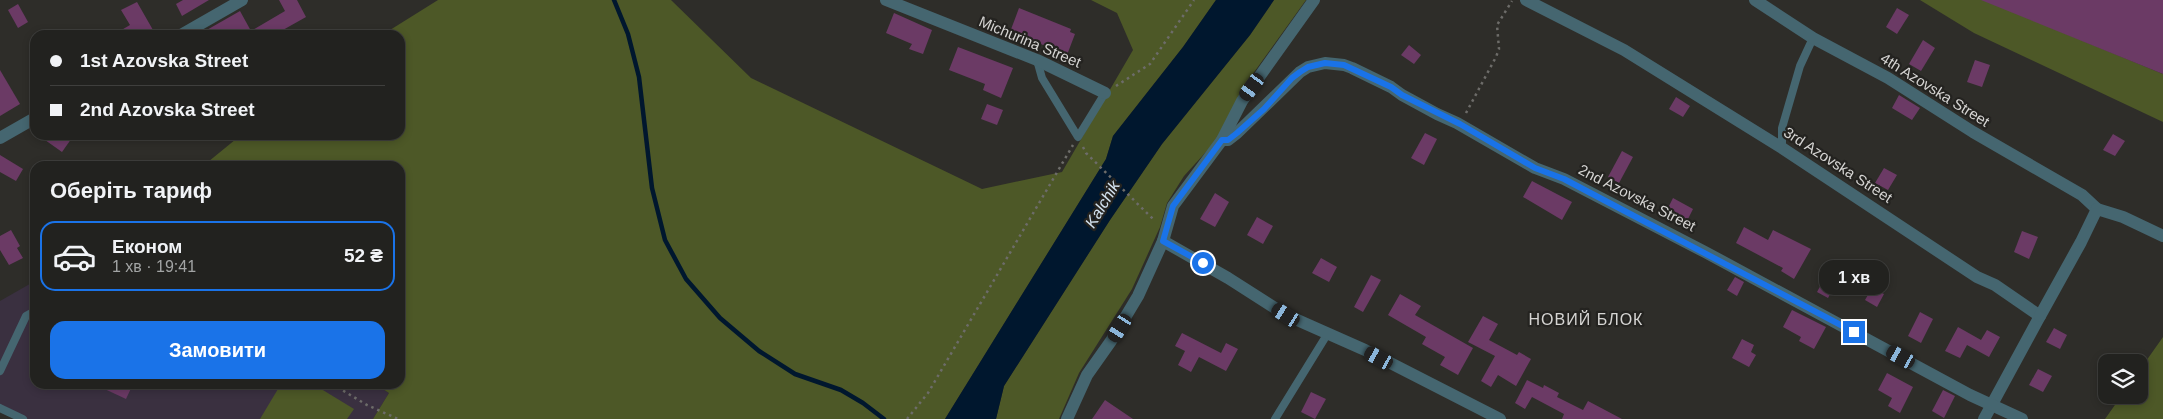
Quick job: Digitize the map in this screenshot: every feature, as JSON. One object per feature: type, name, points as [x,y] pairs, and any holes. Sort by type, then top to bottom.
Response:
[{"type":"street","points":[[190,30],[242,0]]},
{"type":"street","name":"Michurina Street","points":[[886,0],[1037,60],[1105,93]]},
{"type":"street","points":[[1067,419],[1087,375],[1111,341],[1138,296],[1164,236],[1177,199],[1222,140],[1242,101],[1314,0]]},
{"type":"street","name":"3rd Azovska Street","points":[[1526,0],[1624,50],[1782,148],[1977,277],[1994,285],[2040,316]]},
{"type":"street","name":"4th Azovska Street","points":[[1755,0],[1813,38],[1888,78],[1973,132],[2082,195],[2097,209],[2123,217],[2163,236]]},
{"type":"street","name":"2nd Azovska Street","points":[[1222,140],[1228,140],[1237,133],[1264,109],[1297,74],[1308,67],[1325,63],[1344,65],[1460,124],[1535,168],[1564,179],[1992,405],[2022,419]]},
{"type":"street","points":[[0,138],[30,121]]},
{"type":"street","points":[[1984,419],[2081,242],[2097,209]]},
{"type":"street","points":[[1164,236],[1286,315],[1328,333],[1500,419]]},
{"type":"lane","points":[[1782,148],[1782,128],[1800,66],[1813,38]]},
{"type":"lane","points":[[1037,60],[1042,78],[1078,137],[1105,93]]},
{"type":"lane","points":[[0,371],[26,316],[30,314]]},
{"type":"lane","points":[[1275,419],[1328,333]]},
{"type":"lane","points":[[0,408],[23,419]]},
{"type":"path","points":[[1105,93],[1150,64],[1194,0]]},
{"type":"path","points":[[1460,124],[1499,50],[1497,25],[1513,0]]},
{"type":"path","points":[[907,419],[928,393],[1078,137]]},
{"type":"path","points":[[1086,153],[1136,202],[1164,236]]},
{"type":"path","points":[[340,389],[367,405],[398,419]]},
{"type":"shaded area","points":[[30,284],[30,389],[383,389],[389,393],[373,419],[23,419],[0,408],[0,301]]},
{"type":"green space","points":[[438,0],[671,0],[751,78],[982,189],[1062,172],[1133,50],[1117,13],[1091,0],[1216,0],[1183,47],[1113,136],[1106,159],[945,419],[373,419],[389,393],[383,389],[405,389],[405,161],[209,161],[235,140],[405,140],[405,30],[390,30]]},
{"type":"green space","points":[[1274,0],[1306,0],[1242,89],[1235,120],[1184,176],[1167,203],[1160,227],[1132,289],[1079,373],[1059,419],[996,419],[1004,386],[1110,220],[1162,144],[1250,35]]},
{"type":"green space","points":[[1920,0],[1984,0],[2163,74],[2163,122],[1974,33]]},
{"type":"green space","points":[[2163,337],[2163,419],[2105,419],[2116,404],[2148,404],[2148,358]]},
{"type":"green space","points":[[278,389],[321,389],[354,409],[347,419],[260,419]]},
{"type":"water","name":"Kalchik","points":[[1216,0],[1274,0],[1250,35],[1162,144],[1110,220],[1004,386],[996,419],[945,419],[1106,159],[1113,136],[1183,47]]},
{"type":"building","points":[[183,0],[209,0],[182,16],[176,4]]},
{"type":"building","points":[[279,0],[297,0],[306,17],[283,30],[253,30],[285,11]]},
{"type":"building","points":[[1981,0],[2163,0],[2163,74]]},
{"type":"building","points":[[137,2],[153,30],[122,30],[130,25],[121,10]]},
{"type":"building","points":[[18,4],[28,22],[18,28],[8,10]]},
{"type":"building","points":[[1019,8],[1071,29],[1070,32],[1075,34],[1067,55],[1036,42],[1035,45],[1010,32]]},
{"type":"building","points":[[1897,8],[1909,15],[1897,34],[1886,27]]},
{"type":"building","points":[[240,11],[250,30],[207,30]]},
{"type":"building","points":[[894,13],[932,30],[923,54],[909,49],[912,44],[886,33]]},
{"type":"building","points":[[1923,40],[1935,48],[1921,71],[1909,64]]},
{"type":"building","points":[[1409,45],[1421,55],[1414,64],[1401,55]]},
{"type":"building","points":[[958,47],[1013,68],[1001,98],[983,90],[985,84],[949,70]]},
{"type":"building","points":[[1975,60],[1990,65],[1982,87],[1967,82]]},
{"type":"building","points":[[0,70],[20,104],[0,116]]},
{"type":"building","points":[[1899,95],[1920,108],[1912,120],[1892,108]]},
{"type":"building","points":[[1676,97],[1690,106],[1683,117],[1669,109]]},
{"type":"building","points":[[987,104],[1003,110],[997,125],[981,119]]},
{"type":"building","points":[[1425,133],[1437,139],[1424,165],[1411,158]]},
{"type":"building","points":[[2113,134],[2125,141],[2115,156],[2103,150]]},
{"type":"building","points":[[45,140],[70,140],[62,152]]},
{"type":"building","points":[[1622,151],[1633,157],[1619,183],[1608,177]]},
{"type":"building","points":[[0,155],[23,169],[16,181],[0,172]]},
{"type":"building","points":[[1884,168],[1897,175],[1888,190],[1875,183]]},
{"type":"building","points":[[1532,181],[1572,202],[1562,220],[1523,197]]},
{"type":"building","points":[[1215,193],[1229,202],[1215,227],[1200,219]]},
{"type":"building","points":[[1673,198],[1693,209],[1687,221],[1667,210]]},
{"type":"building","points":[[1257,217],[1273,226],[1263,244],[1247,235]]},
{"type":"building","points":[[1744,227],[1768,240],[1773,230],[1811,249],[1794,279],[1781,271],[1783,268],[1736,243]]},
{"type":"building","points":[[11,230],[20,246],[17,248],[23,258],[9,265],[0,250],[0,236]]},
{"type":"building","points":[[2022,231],[2038,237],[2029,259],[2014,252]]},
{"type":"building","points":[[1321,258],[1337,267],[1329,282],[1312,273]]},
{"type":"building","points":[[1829,270],[1840,276],[1828,298],[1817,292]]},
{"type":"building","points":[[1371,275],[1381,280],[1363,312],[1354,307]]},
{"type":"building","points":[[1735,277],[1744,282],[1737,296],[1727,290]]},
{"type":"building","points":[[1872,288],[1884,294],[1877,307],[1865,300]]},
{"type":"building","points":[[1400,294],[1421,306],[1415,315],[1473,348],[1458,375],[1440,365],[1445,357],[1422,344],[1426,337],[1388,315]]},
{"type":"building","points":[[1792,310],[1826,327],[1814,349],[1799,341],[1801,337],[1783,327]]},
{"type":"building","points":[[1920,312],[1933,319],[1921,343],[1908,336]]},
{"type":"building","points":[[1483,316],[1498,324],[1489,340],[1517,355],[1519,352],[1531,359],[1516,386],[1498,375],[1491,387],[1481,381],[1495,356],[1468,342]]},
{"type":"building","points":[[1958,327],[1981,340],[1987,330],[2000,337],[1989,357],[1967,345],[1960,358],[1945,351]]},
{"type":"building","points":[[2054,328],[2067,335],[2060,349],[2046,342]]},
{"type":"building","points":[[1182,333],[1221,353],[1226,343],[1238,349],[1226,371],[1199,357],[1191,372],[1178,365],[1185,351],[1175,346]]},
{"type":"building","points":[[1742,339],[1754,345],[1751,352],[1756,355],[1749,367],[1732,358]]},
{"type":"building","points":[[2038,369],[2052,376],[2043,392],[2029,385]]},
{"type":"building","points":[[1887,373],[1913,387],[1900,413],[1888,406],[1892,398],[1878,390]]},
{"type":"building","points":[[1527,380],[1543,388],[1544,385],[1559,393],[1557,397],[1583,410],[1588,401],[1622,419],[1562,419],[1564,414],[1532,397],[1525,409],[1515,403]]},
{"type":"building","points":[[105,389],[131,389],[126,399]]},
{"type":"building","points":[[1943,390],[1955,396],[1944,418],[1932,411]]},
{"type":"building","points":[[1311,392],[1326,399],[1315,419],[1301,412]]},
{"type":"building","points":[[1105,400],[1133,419],[1092,419]]},
{"type":"waterway","points":[[614,0],[628,34],[639,77],[652,188],[665,240],[686,279],[720,318],[759,351],[795,374],[841,390],[863,403],[884,419]]},
{"type":"district","name":"НОВИЙ БЛОК","points":[[1586,319]]},
{"type":"route","points":[[1203,263],[1163,241],[1173,206],[1181,193],[1222,140],[1228,140],[1237,133],[1264,109],[1292,78],[1308,67],[1325,63],[1344,65],[1391,87],[1437,114],[1460,124],[1535,168],[1564,179],[1854,332]]}]
